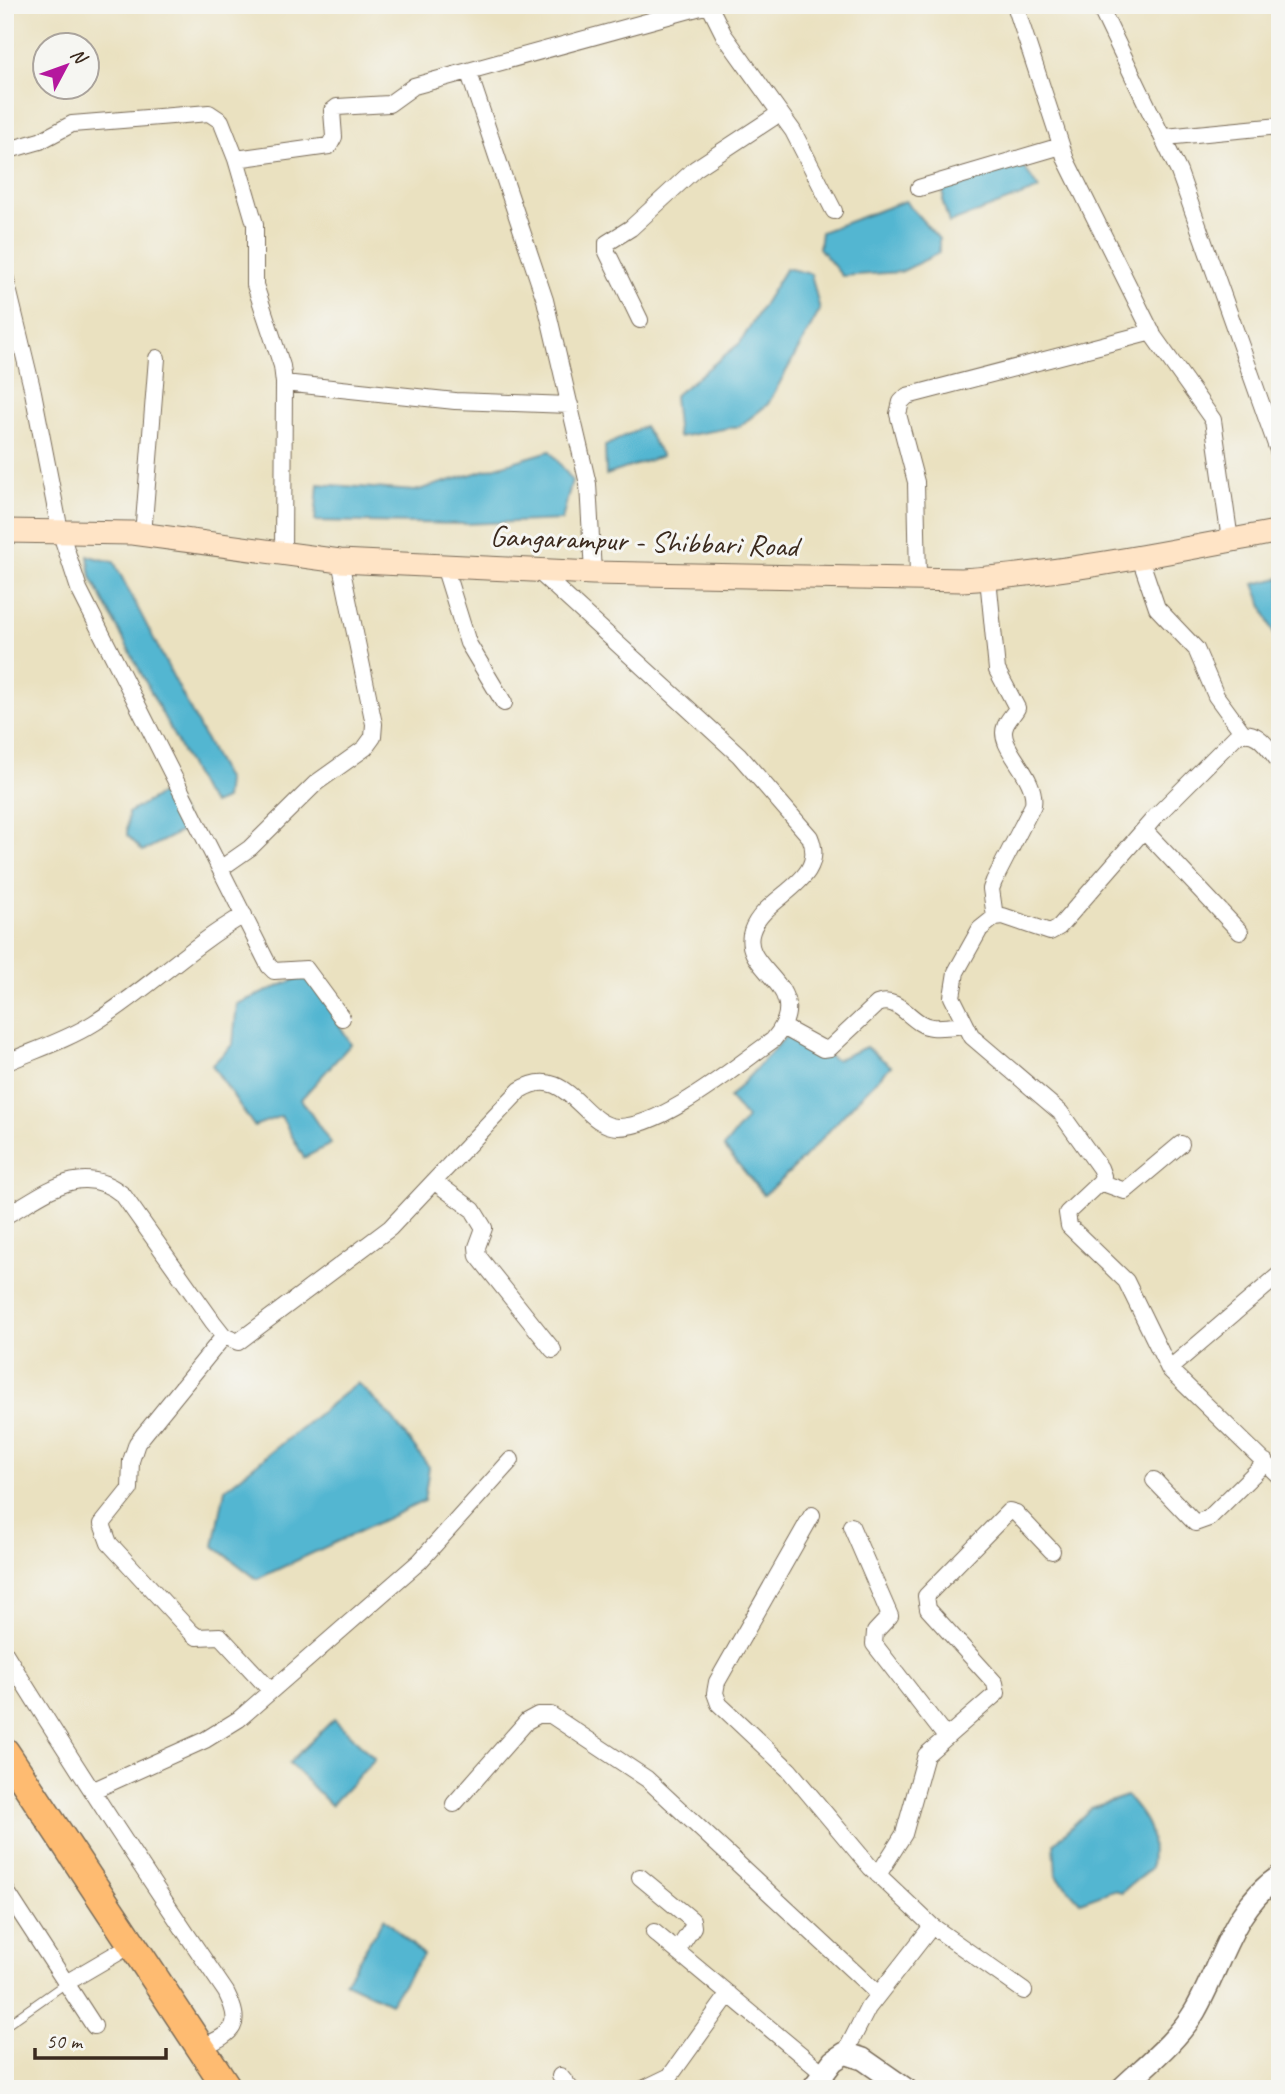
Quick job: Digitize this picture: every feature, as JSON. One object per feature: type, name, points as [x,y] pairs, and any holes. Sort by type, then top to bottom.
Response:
[{"type":"highway","points":[[5,1752],[228,2089]]},
{"type":"highway","points":[[5,1778],[209,2089]]},
{"type":"main road","name":"Gangarampur - Shibbari Road","points":[[5,531],[143,534],[340,561],[593,573],[918,579],[1023,576],[1140,558],[1280,531]]},
{"type":"street","points":[[236,159],[329,146],[334,138],[334,108],[389,104],[414,86],[708,5],[724,35],[803,149],[834,211]]},
{"type":"street","points":[[1015,5],[1061,146],[1152,332],[1213,419],[1230,540]]},
{"type":"street","points":[[1099,5],[1165,137],[1280,456]]},
{"type":"street","points":[[469,73],[545,300],[588,484],[593,573]]},
{"type":"street","points":[[5,151],[40,141],[72,124],[209,113],[221,121],[236,159],[255,223],[255,285],[282,366],[283,554]]},
{"type":"street","points":[[640,320],[607,252],[607,243],[631,228],[695,169],[780,113]]},
{"type":"street","points":[[1165,137],[1280,126]]},
{"type":"street","points":[[919,188],[1061,146]]},
{"type":"street","points":[[5,276],[33,392],[60,531],[79,589],[274,971],[306,969],[342,1018]]},
{"type":"street","points":[[918,579],[918,501],[898,414],[901,402],[907,397],[1152,332]]},
{"type":"street","points":[[143,534],[157,358]]},
{"type":"street","points":[[284,383],[455,401],[570,405]]},
{"type":"street","points":[[1140,558],[1157,608],[1196,649],[1216,696],[1242,733]]},
{"type":"street","points":[[220,869],[250,848],[294,801],[365,748],[373,737],[374,724],[340,561]]},
{"type":"street","points":[[444,566],[468,643],[504,703]]},
{"type":"street","points":[[5,1216],[79,1178],[111,1185],[123,1195],[225,1336],[237,1342],[250,1336],[390,1228],[520,1090],[530,1084],[542,1082],[558,1086],[604,1122],[617,1127],[678,1106],[773,1040],[783,1027],[788,1006],[785,994],[750,943],[758,920],[813,865],[816,851],[810,837],[739,755],[538,571]]},
{"type":"street","points":[[988,578],[998,670],[1017,708],[1005,725],[1004,738],[1035,794],[1033,805],[991,889],[995,917]]},
{"type":"street","points":[[1280,763],[1263,741],[1253,734],[1242,733],[1228,743],[1144,830],[1059,927],[1050,932],[1003,916],[995,917],[980,929],[951,984],[952,997],[966,1025],[982,1048],[1068,1121],[1100,1168],[1103,1176],[1100,1182],[1067,1213],[1066,1221],[1126,1281],[1169,1369],[1280,1477]]},
{"type":"street","points":[[1144,830],[1240,932]]},
{"type":"street","points":[[5,1063],[95,1022],[155,981],[211,933],[244,915]]},
{"type":"street","points":[[783,1027],[823,1049],[830,1048],[877,1004],[885,1001],[901,1007],[922,1024],[932,1027],[966,1025]]},
{"type":"street","points":[[1100,1182],[1125,1191],[1181,1144]]},
{"type":"street","points":[[435,1182],[480,1218],[484,1228],[477,1247],[478,1256],[553,1350]]},
{"type":"street","points":[[1169,1369],[1280,1274]]},
{"type":"street","points":[[225,1336],[137,1443],[131,1461],[130,1489],[102,1524],[109,1542],[191,1632],[197,1637],[220,1636],[271,1691]]},
{"type":"street","points":[[94,1790],[223,1730],[419,1561],[511,1460]]},
{"type":"street","points":[[1154,1480],[1195,1523],[1209,1518],[1266,1462]]},
{"type":"street","points":[[878,1875],[904,1834],[923,1761],[946,1737],[992,1699],[998,1689],[928,1609],[926,1596],[1009,1511],[1016,1513],[1052,1551]]},
{"type":"street","points":[[812,1516],[717,1682],[715,1693],[727,1714],[789,1770],[878,1875],[932,1927],[1024,1991]]},
{"type":"street","points":[[851,1526],[890,1616],[874,1632],[874,1644],[946,1737]]},
{"type":"street","points":[[5,1653],[94,1790],[132,1855],[226,1992],[236,2012],[235,2025],[228,2034],[201,2048]]},
{"type":"street","points":[[454,1804],[527,1721],[538,1715],[551,1715],[647,1779],[878,1994]]},
{"type":"street","points":[[1121,2089],[1163,2049],[1194,2014],[1246,1908],[1265,1885],[1280,1876]]},
{"type":"street","points":[[640,1877],[692,1920],[693,1927],[677,1951]]},
{"type":"street","points":[[7,1896],[94,2026]]},
{"type":"street","points":[[654,1932],[729,1994],[818,2081],[845,2053],[878,1994],[932,1927]]},
{"type":"street","points":[[66,1983],[119,1951]]},
{"type":"street","points":[[643,2089],[670,2076],[729,1994]]},
{"type":"street","points":[[845,2053],[863,2059],[906,2089]]},
{"type":"lane","points":[[5,2026],[66,1983]]},
{"type":"water","points":[[1018,158],[1039,189],[949,223],[943,203],[944,182]]},
{"type":"water","points":[[905,201],[939,239],[939,253],[901,272],[842,276],[819,248],[821,232]]},
{"type":"water","points":[[786,268],[811,274],[820,310],[768,404],[740,426],[678,437],[674,396],[740,343]]},
{"type":"water","points":[[644,426],[662,456],[606,475],[605,446]]},
{"type":"water","points":[[550,451],[572,480],[562,520],[464,524],[315,521],[318,484],[415,491]]},
{"type":"water","points":[[88,556],[114,562],[227,781],[225,799],[213,804],[203,792],[91,577]]},
{"type":"water","points":[[1280,578],[1280,650],[1254,584]]},
{"type":"water","points":[[168,790],[190,827],[143,851],[127,835],[128,813]]},
{"type":"water","points":[[308,974],[351,1044],[301,1099],[331,1144],[304,1158],[281,1116],[254,1126],[212,1065],[233,1044],[237,1004]]},
{"type":"water","points":[[789,1033],[836,1060],[866,1047],[891,1066],[764,1195],[724,1147],[747,1118],[729,1098]]},
{"type":"water","points":[[357,1383],[390,1415],[429,1467],[424,1501],[257,1579],[214,1546],[225,1489]]},
{"type":"water","points":[[334,1719],[375,1759],[331,1805],[289,1763]]},
{"type":"water","points":[[1127,1796],[1149,1829],[1152,1845],[1151,1868],[1122,1892],[1113,1890],[1080,1902],[1056,1875],[1054,1844],[1091,1808]]},
{"type":"water","points":[[384,1918],[423,1955],[390,2003],[345,1982]]}]
